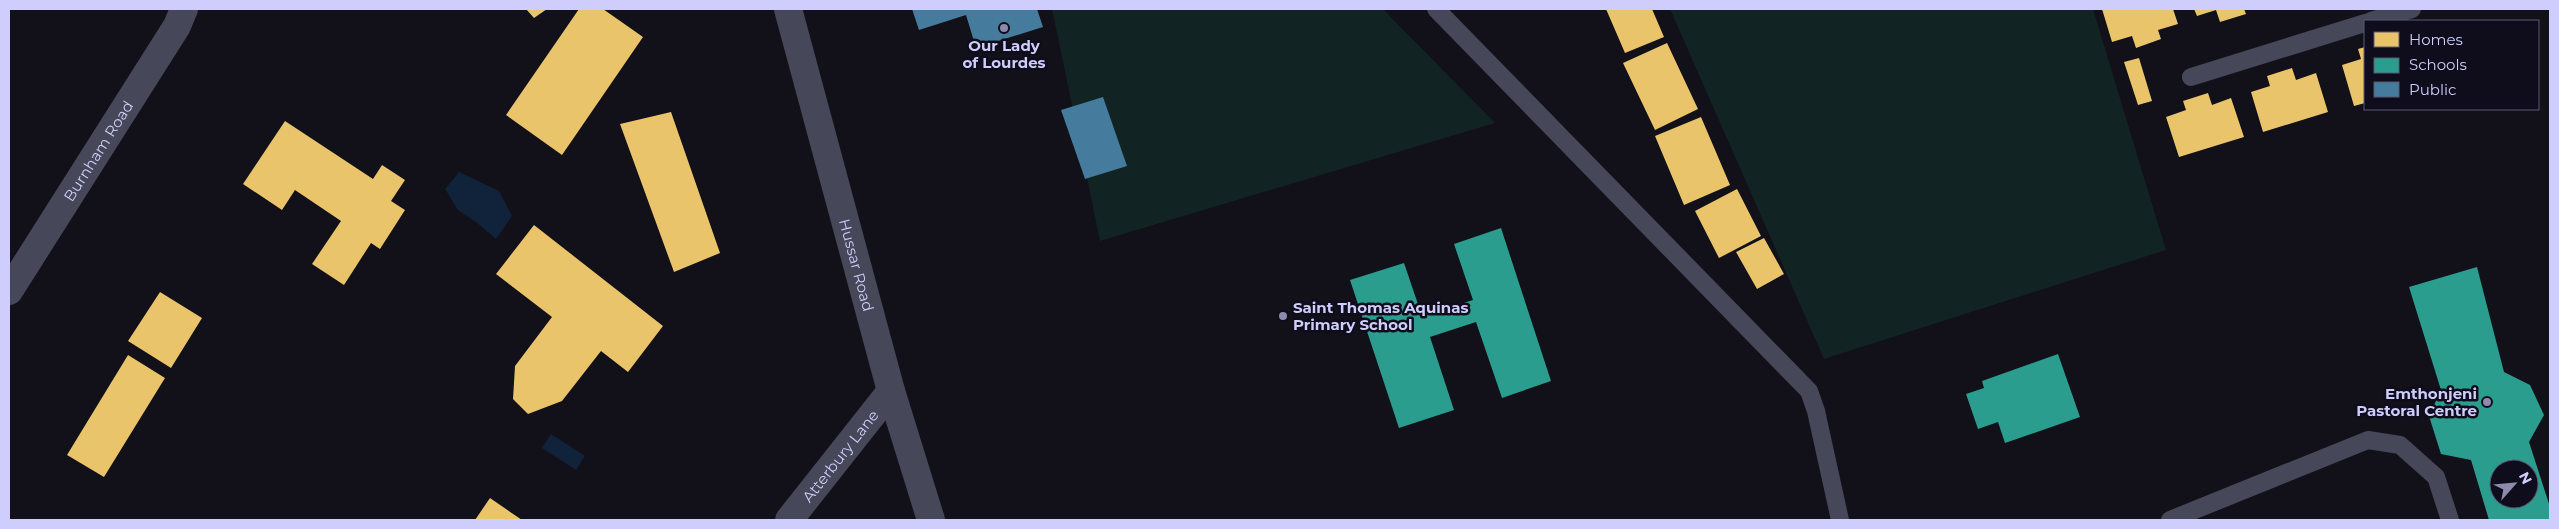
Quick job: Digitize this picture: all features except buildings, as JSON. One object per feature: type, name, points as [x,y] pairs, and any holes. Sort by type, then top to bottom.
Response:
[{"type":"street","name":"Burnham Road","points":[[9,291],[177,26],[184,9]]},
{"type":"street","name":"Hussar Road","points":[[788,9],[891,391],[931,520]]},
{"type":"street","name":"Atterbury Lane","points":[[789,520],[891,391]]},
{"type":"lane","points":[[1436,9],[1808,391],[1816,410],[1840,520]]},
{"type":"lane","points":[[2375,20],[2412,9]]},
{"type":"lane","points":[[2191,77],[2364,23]]},
{"type":"lane","points":[[2170,520],[2368,440],[2400,445],[2436,477],[2450,520]]},
{"type":"shaded area","points":[[1052,9],[1383,9],[1495,123],[1100,241]]},
{"type":"shaded area","points":[[1670,9],[2093,9],[2166,250],[1824,359]]},
{"type":"water","points":[[459,172],[499,191],[512,216],[496,239],[458,210],[445,189]]},
{"type":"water","points":[[551,434],[585,456],[576,470],[542,448]]},
{"type":"place","name":"Our Lady of Lourdes","points":[[1004,28]]},
{"type":"place","name":"Saint Thomas Aquinas Primary School","points":[[1283,316]]},
{"type":"place","name":"Emthonjeni Pastoral Centre","points":[[2487,402]]}]
